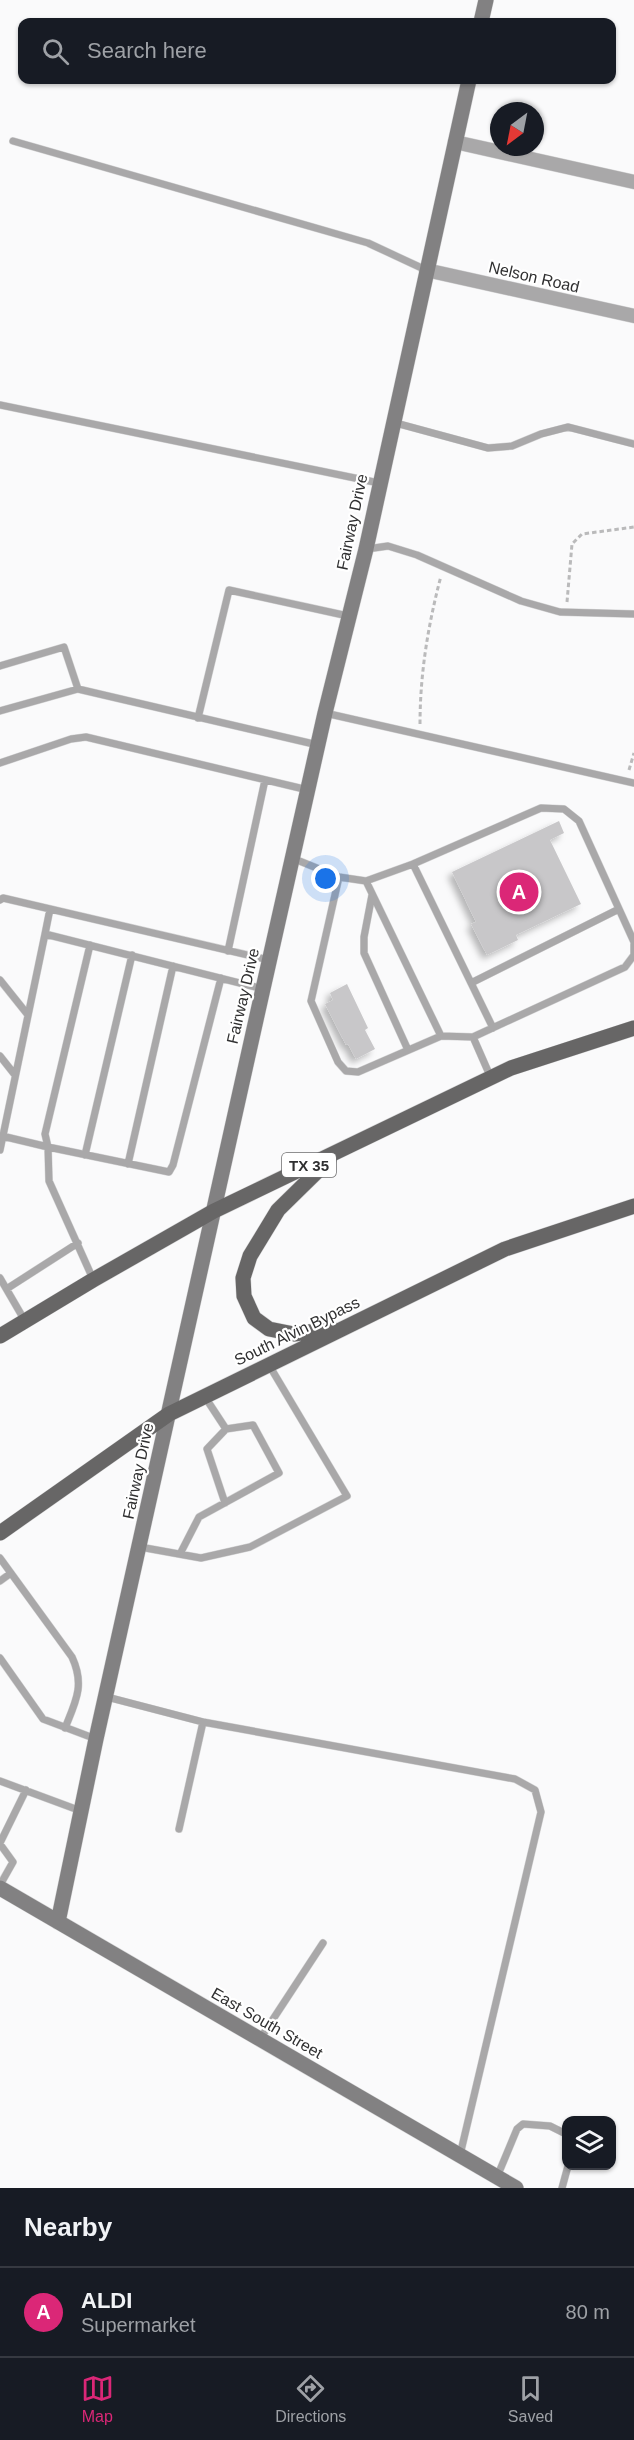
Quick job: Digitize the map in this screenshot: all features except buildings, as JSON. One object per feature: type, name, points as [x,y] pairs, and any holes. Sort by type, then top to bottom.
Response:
[{"type":"main road","name":"TX 35","points":[[0,1336],[214,1210],[511,1068],[634,1028]]},
{"type":"main road","points":[[338,1152],[278,1210],[250,1256],[243,1278],[244,1296],[254,1318],[269,1329],[294,1334],[345,1328]]},
{"type":"main road","name":"South Alvin Bypass","points":[[0,1533],[169,1414],[505,1249],[634,1206]]},
{"type":"street","points":[[482,18],[486,0]]},
{"type":"street","name":"Fairway Drive","points":[[58,1922],[96,1739],[269,960],[325,713],[366,549],[392,422],[468,84]]},
{"type":"street","points":[[455,142],[634,182]]},
{"type":"street","name":"Nelson Road","points":[[426,270],[634,316]]},
{"type":"street","name":"East South Street","points":[[0,1889],[460,2155],[505,2184]]},
{"type":"lane","points":[[13,141],[368,243],[426,270]]},
{"type":"lane","points":[[0,405],[379,483]]},
{"type":"lane","points":[[392,422],[488,448],[512,446],[541,434],[568,427],[634,444]]},
{"type":"lane","points":[[366,549],[388,546],[417,555],[521,601],[566,612],[634,614]]},
{"type":"lane","points":[[198,718],[229,590],[348,616]]},
{"type":"lane","points":[[0,666],[64,647],[78,689]]},
{"type":"lane","points":[[0,711],[78,689],[318,745]]},
{"type":"lane","points":[[325,713],[634,783]]},
{"type":"lane","points":[[0,763],[71,739],[86,737],[308,790]]},
{"type":"lane","points":[[228,951],[265,780]]},
{"type":"lane","points":[[292,858],[339,877],[366,881],[413,864],[542,808],[564,809],[579,821],[634,943],[634,955],[625,967],[473,1037],[441,1036],[358,1072],[346,1071],[338,1062],[311,1000],[339,877]]},
{"type":"lane","points":[[413,864],[493,1028]]},
{"type":"lane","points":[[366,881],[441,1036]]},
{"type":"lane","points":[[372,895],[364,937],[364,953],[408,1050]]},
{"type":"lane","points":[[0,900],[3,898],[269,960]]},
{"type":"lane","points":[[0,1150],[2,1130],[50,909]]},
{"type":"lane","points":[[471,982],[619,909]]},
{"type":"lane","points":[[45,934],[263,989]]},
{"type":"lane","points":[[90,945],[45,1134],[48,1147],[49,1181],[93,1280]]},
{"type":"lane","points":[[85,1155],[132,956]]},
{"type":"lane","points":[[128,1164],[173,966]]},
{"type":"lane","points":[[2,1130],[48,1147],[169,1172],[174,1165],[221,978]]},
{"type":"lane","points":[[0,980],[28,1015]]},
{"type":"lane","points":[[473,1037],[491,1078]]},
{"type":"lane","points":[[0,1056],[15,1075]]},
{"type":"lane","points":[[8,1288],[78,1243]]},
{"type":"lane","points":[[0,1278],[8,1288],[25,1321]]},
{"type":"lane","points":[[140,1547],[201,1558],[250,1547],[347,1496],[269,1365]]},
{"type":"lane","points":[[205,1396],[226,1428]]},
{"type":"lane","points":[[180,1554],[199,1517],[225,1503],[279,1473],[253,1425],[226,1428],[207,1449],[225,1503]]},
{"type":"lane","points":[[0,1558],[72,1657],[78,1670],[79,1694],[65,1728]]},
{"type":"lane","points":[[0,1581],[11,1574]]},
{"type":"lane","points":[[0,1658],[43,1719],[96,1739]]},
{"type":"lane","points":[[107,1697],[203,1722],[515,1779],[535,1790],[541,1812],[460,2155]]},
{"type":"lane","points":[[179,1828],[203,1722]]},
{"type":"lane","points":[[0,1781],[81,1811]]},
{"type":"lane","points":[[0,1889],[13,1862],[0,1843],[26,1790]]},
{"type":"lane","points":[[260,2040],[323,1943]]},
{"type":"lane","points":[[505,2184],[517,2129],[523,2124],[550,2126],[562,2132]]},
{"type":"lane","points":[[562,2188],[567,2170]]},
{"type":"path","points":[[566,612],[572,544],[582,534],[634,527]]},
{"type":"path","points":[[420,735],[420,683],[433,608],[444,568]]},
{"type":"path","points":[[626,781],[634,753]]},
{"type":"place","name":"ALDI","points":[[519,892]]}]
